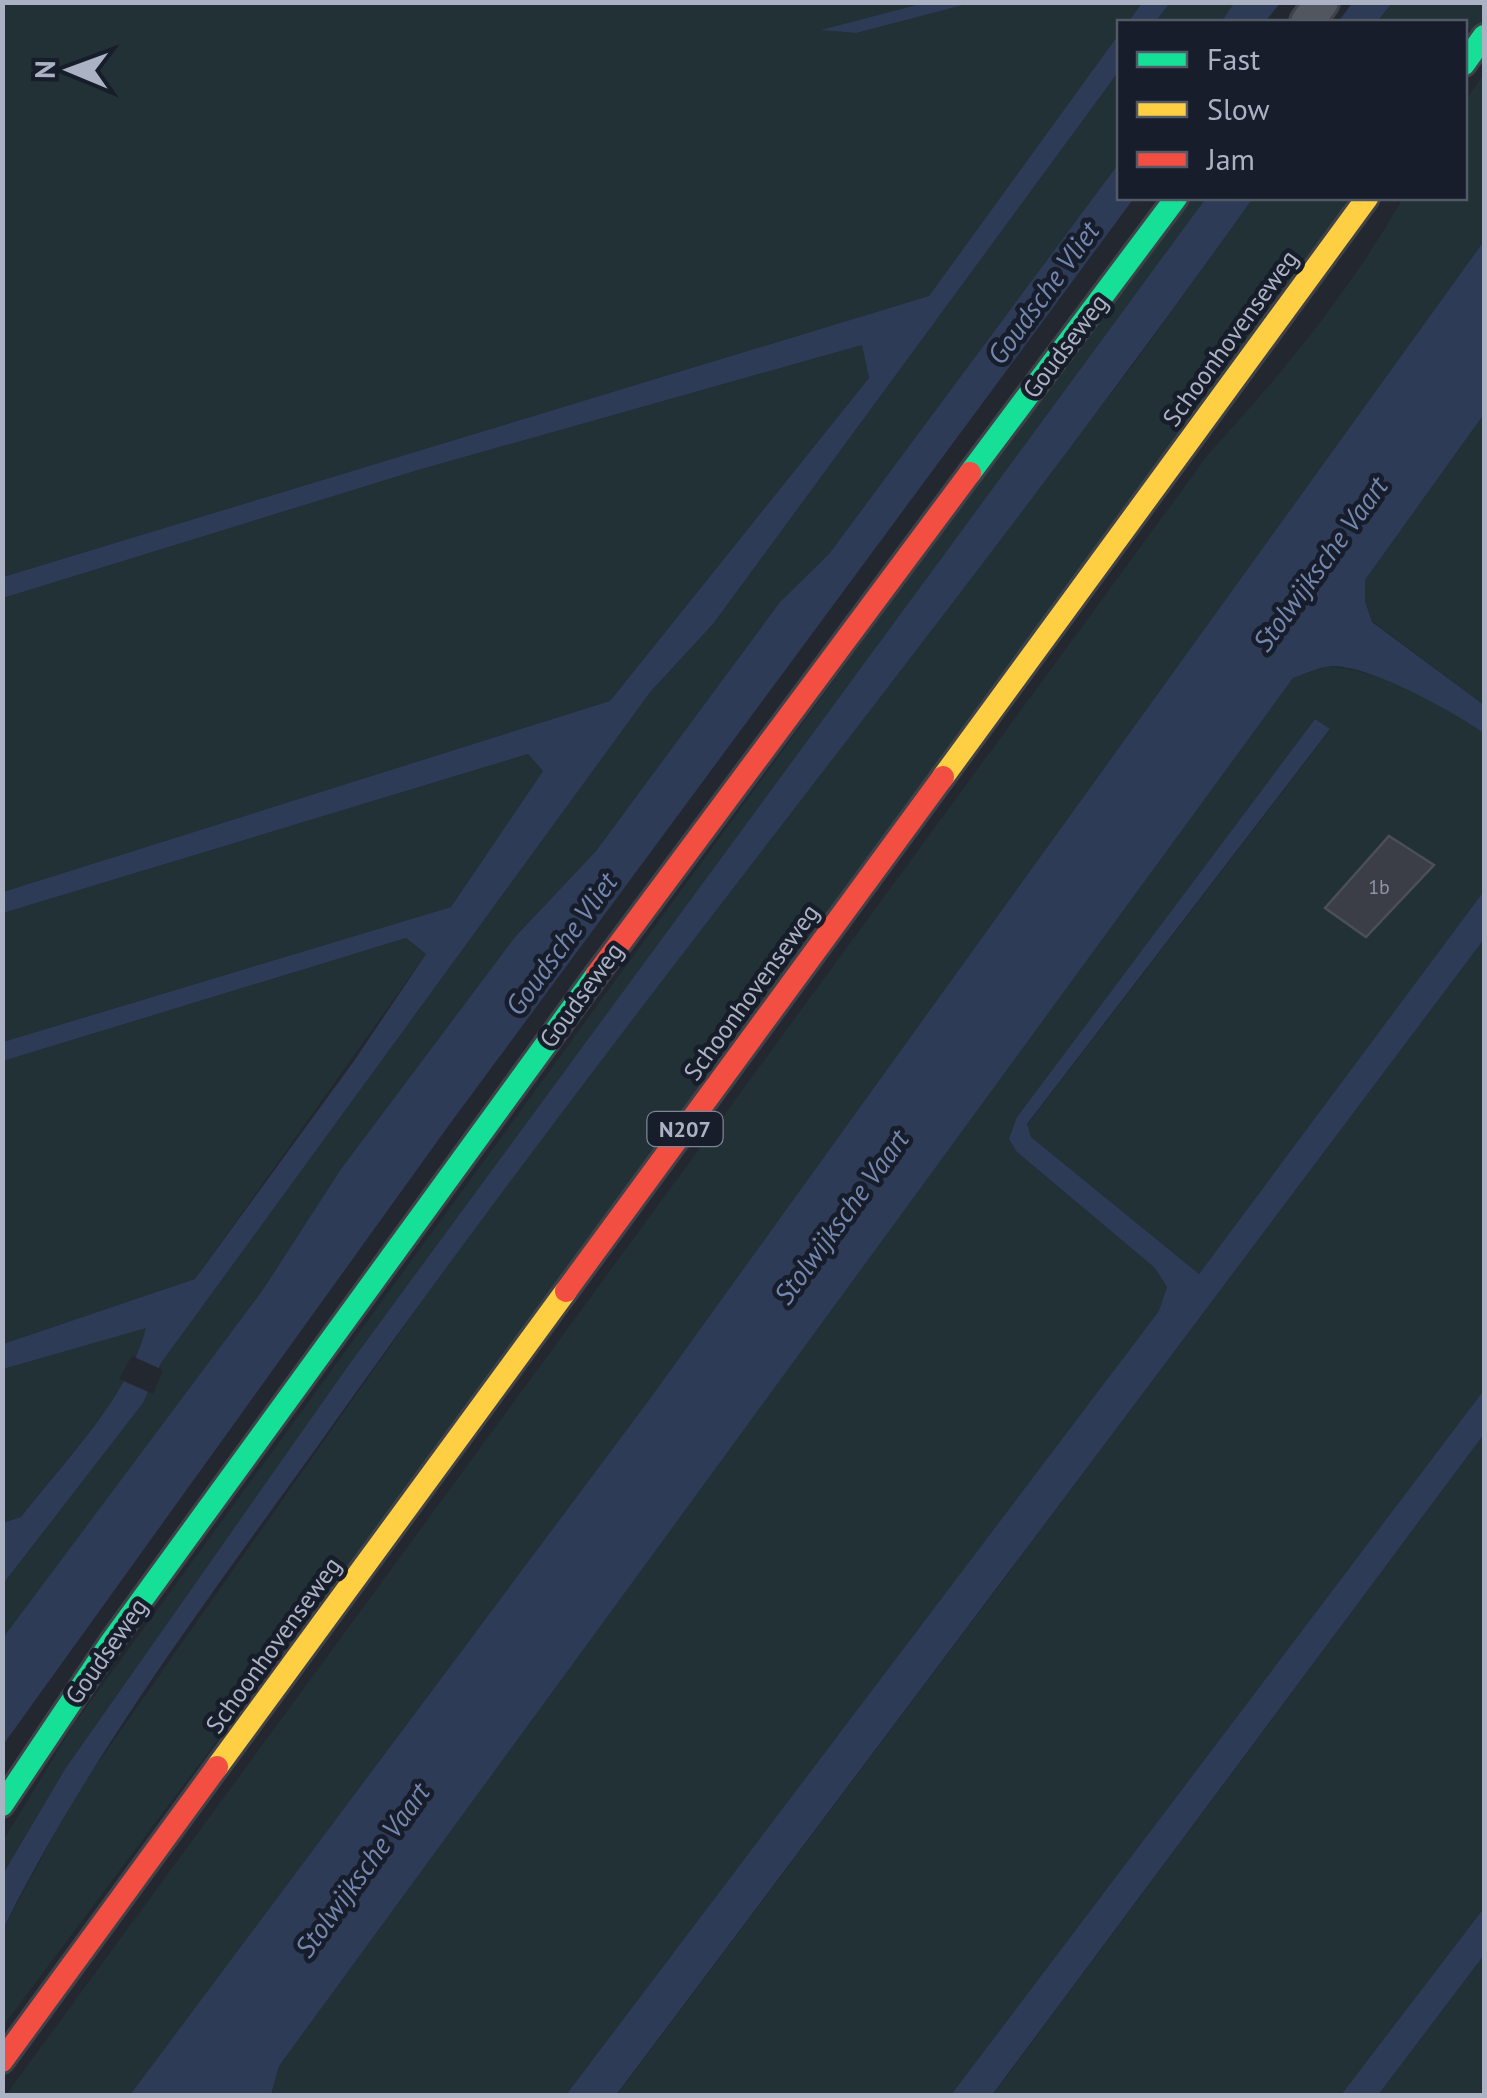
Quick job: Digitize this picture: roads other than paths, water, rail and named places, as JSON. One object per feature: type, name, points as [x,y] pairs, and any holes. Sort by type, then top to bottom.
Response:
[{"type":"main road","points":[[1467,60],[1484,36]]},
{"type":"main road","name":"Goudseweg","points":[[2,1805],[112,1641],[670,872],[1174,200]]},
{"type":"main road","name":"Schoonhovenseweg","points":[[2,2060],[1366,200]]},
{"type":"water","points":[[1142,2],[1170,3],[1157,20],[1129,20]]},
{"type":"water","points":[[1235,2],[1280,2],[1267,20],[1222,20]]},
{"type":"water","points":[[1353,2],[1392,2],[1379,20],[1340,20]]},
{"type":"water","points":[[924,3],[971,3],[856,33],[821,30]]},
{"type":"water","points":[[1117,37],[1117,74],[713,624],[651,691],[161,1363],[143,1403],[3,1584],[3,1523],[21,1517],[110,1404],[146,1328],[3,1369],[3,1344],[195,1279],[354,1061],[426,954],[406,938],[3,1061],[3,1042],[451,907],[543,771],[528,754],[3,913],[3,892],[610,701],[869,378],[862,345],[418,470],[3,598],[3,577],[929,296]]},
{"type":"water","name":"Goudsche Vliet","points":[[1117,166],[1117,200],[1133,200],[449,1125],[3,1745],[3,1638],[262,1291],[341,1169],[515,937],[596,851],[780,602],[829,554]]},
{"type":"water","points":[[1205,200],[1252,200],[1029,503],[568,1104],[344,1409],[120,1727],[39,1860],[3,1929],[3,1874],[65,1769],[348,1366]]},
{"type":"water","name":"Stolwijksche Vaart","points":[[1484,241],[1484,414],[1365,580],[1365,601],[1372,622],[1484,705],[1484,733],[1432,702],[1367,673],[1331,666],[1293,678],[279,2066],[271,2095],[130,2095],[649,1400]]},
{"type":"water","points":[[1315,719],[1330,729],[1027,1124],[1031,1137],[1199,1274],[1484,891],[1484,939],[616,2095],[566,2095],[1159,1311],[1167,1287],[1155,1268],[1017,1152],[1009,1139],[1017,1117]]},
{"type":"water","points":[[1484,1390],[1484,1434],[992,2095],[951,2095]]},
{"type":"water","points":[[1484,1908],[1484,1955],[1378,2095],[1341,2095]]}]
